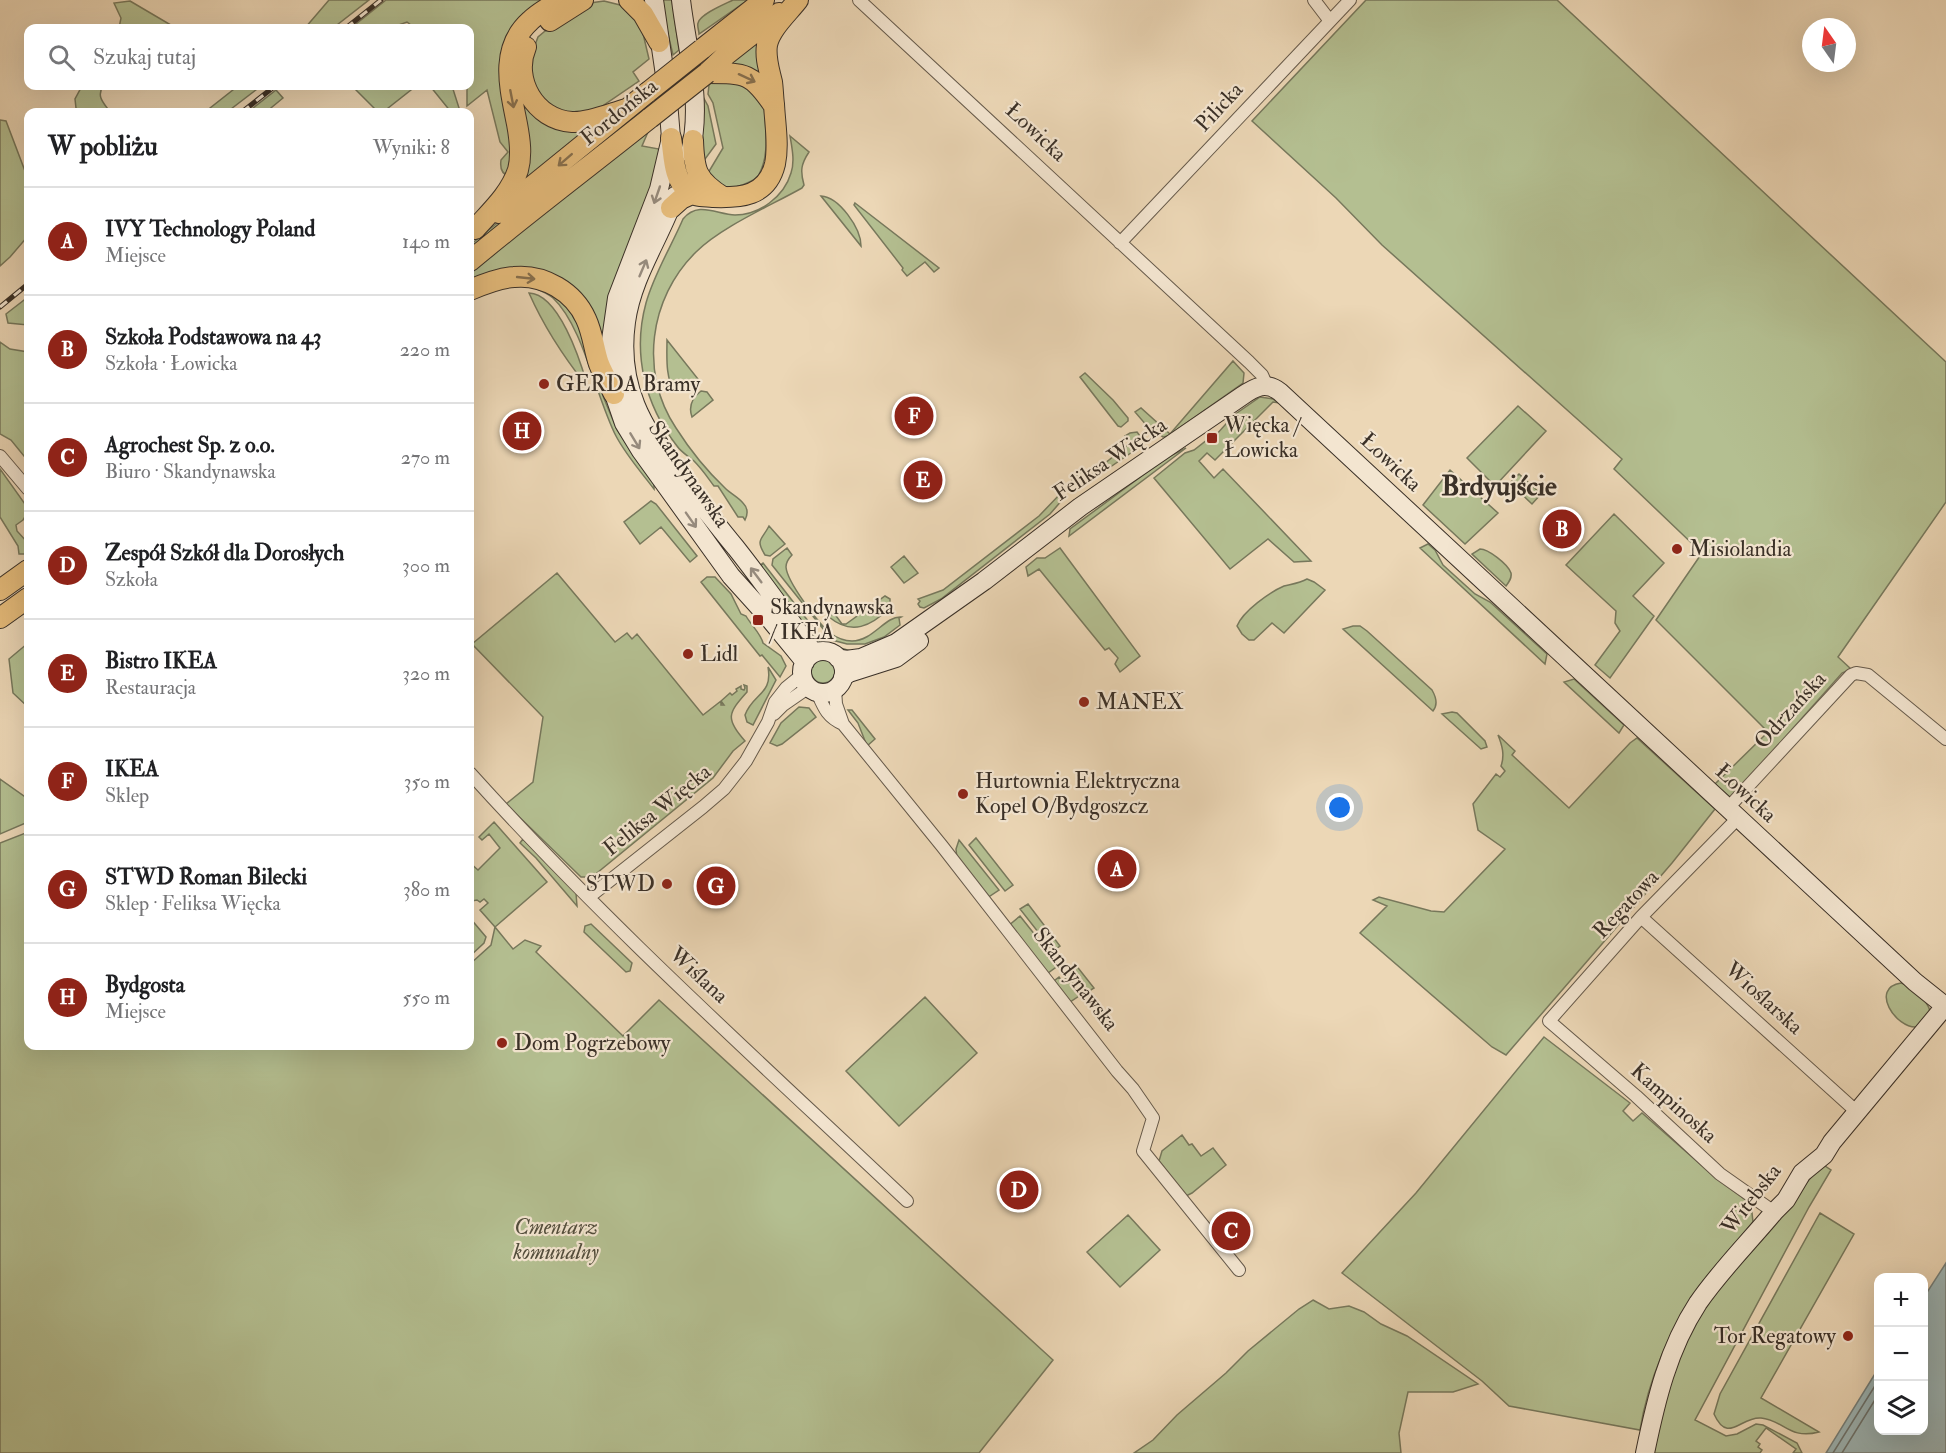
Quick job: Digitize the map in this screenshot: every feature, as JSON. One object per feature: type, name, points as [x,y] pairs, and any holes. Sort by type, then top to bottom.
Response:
[{"type":"main road","points":[[474,230],[507,191],[519,163],[520,141],[508,76],[512,46],[529,21],[560,0]]},
{"type":"main road","points":[[583,0],[549,21],[529,41],[522,62],[526,90],[539,107],[550,116],[562,121],[585,121],[626,109]]},
{"type":"main road","points":[[629,0],[643,14],[659,42]]},
{"type":"main road","name":"Fordońska","points":[[474,231],[525,193],[626,109],[764,0]]},
{"type":"main road","points":[[671,138],[676,170],[686,188],[735,198],[750,195],[764,184],[772,174],[776,162],[777,144],[772,84],[766,53],[767,42],[797,0]]},
{"type":"main road","name":"Fordońska","points":[[474,258],[531,210],[565,186],[650,118],[699,71],[726,55],[797,0]]},
{"type":"main road","points":[[699,71],[746,76],[755,81],[774,106]]},
{"type":"main road","points":[[693,140],[696,173],[706,185],[723,197]]},
{"type":"main road","points":[[671,208],[681,199],[686,188]]},
{"type":"main road","points":[[474,289],[517,277],[544,281],[563,291],[575,302],[585,317],[600,365],[614,394]]},
{"type":"main road","points":[[0,590],[24,573]]},
{"type":"main road","points":[[0,618],[24,601]]},
{"type":"street","name":"Skandynawska","points":[[654,0],[667,89],[671,138],[659,189],[617,298],[610,347],[614,394],[624,423],[641,451],[732,576],[818,676],[827,712],[833,720],[843,724]]},
{"type":"street","points":[[681,0],[699,71],[686,188]]},
{"type":"street","name":"Łowicka","points":[[859,0],[1249,362],[1264,377],[1267,386],[1281,392],[1915,982],[1946,1005]]},
{"type":"street","points":[[1314,0],[1330,21]]},
{"type":"street","name":"Pilicka","points":[[1120,243],[1350,0]]},
{"type":"street","name":"Skandynawska","points":[[671,208],[643,267],[627,314],[624,344],[627,378],[631,395],[642,421],[657,447],[756,574],[836,704],[843,724],[942,846],[1153,1118],[1143,1151],[1239,1270]]},
{"type":"street","name":"Feliksa Więcka","points":[[818,676],[827,652],[846,660],[879,652],[896,643],[984,581],[1080,507],[1252,390],[1267,386]]},
{"type":"street","points":[[0,456],[24,484]]},
{"type":"street","name":"Feliksa Więcka","points":[[589,897],[724,789],[746,761],[768,722],[775,702],[783,691],[818,676],[896,658],[951,616],[984,581]]},
{"type":"street","points":[[818,676],[842,664],[838,658]]},
{"type":"street","name":"Odrzańska","points":[[1733,813],[1851,675],[1856,673],[1868,675],[1946,739]]},
{"type":"street","name":"Wiślana","points":[[474,778],[501,809],[648,956],[907,1201]]},
{"type":"street","name":"Regatowa","points":[[1549,1021],[1733,813]]},
{"type":"street","name":"Wioślarska","points":[[1641,917],[1857,1112]]},
{"type":"street","name":"Witebska","points":[[1645,1453],[1659,1387],[1686,1324],[1712,1285],[1786,1200],[1802,1173],[1824,1155],[1832,1142],[1946,1005]]},
{"type":"street","name":"Kampinoska","points":[[1549,1021],[1636,1096],[1720,1174],[1774,1212]]},
{"type":"green space","points":[[329,0],[369,0],[338,24],[308,24]]},
{"type":"green space","points":[[386,0],[545,0],[520,22],[509,176],[504,174],[501,168],[501,160],[508,152],[500,142],[487,90],[467,106],[467,90],[474,90],[474,24],[410,24],[407,22],[356,24]]},
{"type":"green space","points":[[660,0],[672,0],[679,50],[673,55]]},
{"type":"green space","points":[[733,0],[748,0],[699,34],[698,24],[703,16]]},
{"type":"green space","points":[[1366,0],[1557,0],[1946,362],[1946,502],[1838,657],[1851,669],[1842,673],[1731,798],[1715,784],[1768,732],[1656,620],[1702,553],[1614,469],[1622,459],[1382,245],[1336,198],[1252,121]]},
{"type":"green space","points":[[130,1],[169,24],[120,24],[121,18],[114,3]]},
{"type":"green space","points":[[604,1],[628,7],[641,25],[649,59],[633,72],[639,81],[595,111],[570,117],[542,103],[528,75],[532,53],[538,37],[551,26],[590,3]]},
{"type":"green space","points":[[766,31],[768,85],[721,67]]},
{"type":"green space","points":[[735,77],[764,102],[766,151],[757,178],[736,187],[725,187],[705,178],[723,148],[713,103],[708,94],[709,85],[714,80]]},
{"type":"green space","points":[[80,90],[101,90],[101,97],[107,108],[76,108],[75,99]]},
{"type":"green space","points":[[233,90],[256,90],[232,108],[210,108]]},
{"type":"green space","points":[[276,90],[283,98],[271,108],[253,108]]},
{"type":"green space","points":[[356,90],[411,90],[388,108],[374,108]]},
{"type":"green space","points":[[433,90],[453,90],[459,108],[448,108]]},
{"type":"green space","points":[[701,93],[708,106],[716,144],[700,166]]},
{"type":"green space","points":[[653,97],[652,104],[474,250],[474,242]]},
{"type":"green space","points":[[525,100],[597,124],[512,194],[517,101]]},
{"type":"green space","points":[[0,120],[6,121],[24,168],[24,241],[0,266]]},
{"type":"green space","points":[[648,132],[642,146],[659,149],[658,165],[604,363],[556,281],[474,285],[474,266]]},
{"type":"green space","points":[[790,136],[809,152],[802,168],[804,185],[802,188],[732,226],[696,252],[680,271],[668,291],[659,313],[654,337],[657,384],[664,407],[699,460],[727,490],[745,505],[747,516],[745,520],[743,517],[738,517],[718,486],[714,486],[697,464],[679,448],[657,414],[649,396],[641,360],[642,322],[653,282],[683,219],[701,210],[735,215],[753,212],[777,197],[788,182],[791,173],[793,159]]},
{"type":"green space","points":[[821,196],[835,202],[848,215],[857,231],[861,246]]},
{"type":"green space","points":[[855,203],[939,268],[934,272],[925,262],[907,276],[854,205]]},
{"type":"green space","points":[[532,287],[566,299],[589,340],[603,396],[617,430],[654,483],[654,489],[616,436],[581,344],[564,310],[551,296]]},
{"type":"green space","points":[[529,293],[540,296],[559,316],[584,373],[586,385],[554,341]]},
{"type":"green space","points":[[24,300],[24,325],[8,323],[6,314]]},
{"type":"green space","points":[[667,340],[698,379],[681,391],[675,391],[670,380],[667,367]]},
{"type":"green space","points":[[0,342],[10,349],[24,351],[24,456],[11,440],[0,434]]},
{"type":"green space","points":[[1233,361],[1244,373],[1243,383],[1168,436],[1163,437],[1156,432],[1153,433],[1135,412],[1141,408],[1170,434]]},
{"type":"green space","points":[[1085,373],[1128,418],[1128,421],[1121,427],[1080,377]]},
{"type":"green space","points":[[701,391],[707,392],[713,400],[692,417],[690,409],[692,402]]},
{"type":"green space","points":[[1260,397],[1273,399],[1280,403],[1273,402],[1215,460],[1207,453],[1199,461],[1214,478],[1223,469],[1311,561],[1294,562],[1268,539],[1230,569],[1154,478],[1185,453],[1194,450],[1207,440],[1210,442],[1216,438],[1215,436],[1234,415]]},
{"type":"green space","points":[[1518,406],[1546,431],[1495,486],[1467,458]]},
{"type":"green space","points":[[1137,432],[1143,440],[1140,442],[1141,446],[1081,487],[1073,487],[1072,480],[1083,469],[1089,476],[1130,443],[1125,436]]},
{"type":"green space","points":[[1186,448],[1069,536],[1070,529],[1166,458]]},
{"type":"green space","points":[[0,469],[24,503],[24,518],[16,525],[17,531],[24,539],[24,554],[19,554],[18,546],[0,517]]},
{"type":"green space","points":[[1450,470],[1498,513],[1465,544],[1423,505]]},
{"type":"green space","points":[[1519,474],[1541,494],[1532,504],[1510,483]]},
{"type":"green space","points":[[1061,493],[1064,494],[1063,499],[1050,514],[941,599],[924,608],[920,607],[918,599],[943,590],[1039,516]]},
{"type":"green space","points":[[651,501],[656,504],[697,556],[690,562],[661,527],[640,544],[624,522]]},
{"type":"green space","points":[[1614,514],[1664,563],[1633,596],[1654,616],[1610,678],[1595,665],[1620,631],[1615,623],[1616,611],[1566,565]]},
{"type":"green space","points":[[769,526],[785,544],[770,556],[765,555],[760,546],[762,537]]},
{"type":"green space","points":[[1428,544],[1435,550],[1443,565],[1475,594],[1490,602],[1547,654],[1545,664],[1420,548]]},
{"type":"green space","points":[[787,548],[792,555],[786,567],[797,592],[830,633],[841,639],[852,641],[866,637],[895,618],[901,617],[899,618],[900,625],[884,637],[865,644],[847,644],[832,640],[772,565],[773,559]]},
{"type":"green space","points":[[1060,548],[1140,656],[1120,672],[1115,664],[1118,658],[1109,648],[1105,650],[1039,569],[1028,576],[1026,567],[1037,558],[1045,558]]},
{"type":"green space","points":[[1480,549],[1493,554],[1509,569],[1511,577],[1506,586],[1472,554]]},
{"type":"green space","points":[[904,556],[918,573],[904,583],[891,567]]},
{"type":"green space","points":[[763,563],[826,644],[851,651],[845,654],[831,647],[813,643],[758,567]]},
{"type":"green space","points":[[557,573],[615,642],[627,633],[632,639],[637,634],[703,715],[730,693],[732,695],[737,691],[736,689],[741,686],[744,690],[744,685],[747,686],[747,692],[736,705],[731,716],[734,727],[745,741],[733,751],[713,778],[592,877],[581,877],[506,804],[533,782],[543,717],[474,646],[474,642]]},
{"type":"green space","points":[[707,577],[715,577],[731,594],[741,614],[746,616],[763,643],[781,656],[786,666],[780,677],[762,655],[760,656],[701,582]]},
{"type":"green space","points":[[1307,579],[1325,590],[1284,633],[1272,623],[1254,640],[1249,640],[1242,634],[1237,626],[1240,620],[1258,603],[1284,586]]},
{"type":"green space","points":[[885,596],[890,599],[890,608],[868,624],[846,626],[837,623],[829,617],[834,613],[842,624],[846,624]]},
{"type":"green space","points":[[1360,626],[1367,631],[1432,690],[1436,701],[1433,711],[1343,629]]},
{"type":"green space","points":[[24,646],[24,703],[13,693],[9,659]]},
{"type":"green space","points":[[823,659],[832,662],[835,671],[832,680],[823,683],[814,680],[811,671],[814,662]]},
{"type":"green space","points":[[768,667],[776,680],[753,725],[747,722],[745,715],[768,683]]},
{"type":"green space","points":[[1574,679],[1624,725],[1619,733],[1564,682]]},
{"type":"green space","points":[[799,707],[809,708],[816,717],[782,744],[777,746],[770,743],[781,723]]},
{"type":"green space","points":[[848,710],[852,710],[875,739],[867,746],[858,723]]},
{"type":"green space","points":[[1457,713],[1485,741],[1487,747],[1481,749],[1442,714]]},
{"type":"green space","points":[[1498,735],[1515,751],[1512,755],[1569,808],[1637,738],[1715,809],[1672,863],[1506,1055],[1492,1047],[1360,933],[1387,906],[1373,900],[1379,897],[1431,911],[1444,912],[1505,849],[1478,830],[1473,804],[1496,774],[1500,777],[1505,771],[1501,766],[1503,758]]},
{"type":"green space","points":[[0,779],[24,796],[24,824],[0,834]]},
{"type":"green space","points":[[494,822],[547,882],[495,927],[480,910],[488,903],[484,899],[480,902],[474,901],[474,866],[478,870],[500,848],[489,834],[482,840],[479,837]]},
{"type":"green space","name":"Cmentarz komunalny","points":[[24,834],[24,1050],[474,1050],[474,960],[491,945],[495,927],[513,949],[525,940],[541,946],[536,952],[623,1036],[659,1000],[1053,1360],[979,1453],[0,1453],[0,843]]},
{"type":"green space","points":[[976,838],[1013,885],[1005,891],[969,845]]},
{"type":"green space","points":[[523,839],[576,893],[577,906],[536,858],[520,843]]},
{"type":"green space","points":[[959,840],[999,890],[987,898],[957,859],[956,849]]},
{"type":"green space","points":[[1028,904],[1060,946],[1053,951],[1020,909]]},
{"type":"green space","points":[[1020,916],[1059,965],[1048,973],[1008,926]]},
{"type":"green space","points":[[474,923],[486,937],[484,943],[474,952]]},
{"type":"green space","points":[[591,924],[632,963],[630,971],[626,972],[584,932],[585,926]]},
{"type":"green space","points":[[1075,964],[1094,988],[1086,993],[1068,970]]},
{"type":"green space","points":[[1059,977],[1062,981],[1068,977],[1082,994],[1070,1002],[1054,981]]},
{"type":"green space","points":[[1901,983],[1918,994],[1926,1002],[1930,1011],[1917,1027],[1901,1022],[1889,1008],[1886,1000],[1887,992],[1892,986]]},
{"type":"green space","points":[[925,997],[977,1053],[899,1126],[846,1071]]},
{"type":"green space","points":[[1544,1037],[1630,1103],[1623,1111],[1633,1121],[1642,1113],[1716,1178],[1751,1204],[1753,1222],[1703,1281],[1677,1322],[1654,1375],[1640,1430],[1509,1406],[1482,1381],[1342,1273],[1416,1193]]},
{"type":"green space","points":[[1182,1135],[1201,1156],[1213,1148],[1226,1165],[1186,1196],[1159,1161],[1162,1151]]},
{"type":"green space","points":[[1822,1164],[1831,1170],[1695,1420],[1726,1436],[1737,1434],[1756,1424],[1763,1425],[1797,1443],[1802,1453],[1793,1453],[1796,1449],[1766,1428],[1756,1441],[1762,1450],[1760,1453],[1650,1453],[1664,1389],[1699,1313]]},
{"type":"green space","points":[[1820,1213],[1854,1234],[1761,1398],[1819,1432],[1809,1434],[1794,1432],[1776,1422],[1761,1418],[1735,1427],[1724,1427],[1714,1414],[1720,1394]]},
{"type":"green space","points":[[1128,1215],[1160,1250],[1120,1287],[1087,1252]]},
{"type":"green space","points":[[1313,1300],[1329,1309],[1349,1306],[1364,1312],[1381,1324],[1407,1336],[1478,1384],[1453,1392],[1408,1392],[1399,1433],[1401,1453],[1134,1453],[1153,1440],[1177,1415],[1248,1351]]},
{"type":"water","points":[[1946,1263],[1946,1453],[1826,1453],[1874,1375],[1874,1435],[1928,1435],[1928,1291]]},
{"type":"railway","points":[[351,24],[381,0]]},
{"type":"railway","points":[[247,108],[270,90]]},
{"type":"railway","points":[[0,307],[24,287]]},
{"type":"place","name":"GERDA Bramy","points":[[544,384]]},
{"type":"place","name":"IKEA","points":[[914,416]]},
{"type":"place","name":"Bydgosta","points":[[522,431]]},
{"type":"place","name":"Więcka / Łowicka","points":[[1212,438]]},
{"type":"place","name":"Bistro IKEA","points":[[923,480]]},
{"type":"place","name":"Szkoła Podstawowa na 43","points":[[1562,529]]},
{"type":"place","name":"Misiolandia","points":[[1677,549]]},
{"type":"place","name":"Skandynawska / IKEA","points":[[758,620]]},
{"type":"place","name":"Lidl","points":[[688,654]]},
{"type":"place","name":"MANEX","points":[[1084,702]]},
{"type":"place","name":"Hurtownia Elektryczna Kopel O/Bydgoszcz","points":[[963,794]]},
{"type":"place","name":"IVY Technology Poland","points":[[1117,869]]},
{"type":"place","name":"STWD","points":[[667,884]]},
{"type":"place","name":"STWD Roman Bilecki","points":[[716,886]]},
{"type":"place","name":"Dom Pogrzebowy","points":[[502,1043]]},
{"type":"place","name":"Zespół Szkół dla Dorosłych","points":[[1019,1190]]},
{"type":"place","name":"Agrochest Sp. z o.o.","points":[[1231,1231]]},
{"type":"place","name":"Tor Regatowy","points":[[1848,1336]]},
{"type":"district","name":"Brdyujście","points":[[1499,486]]}]
